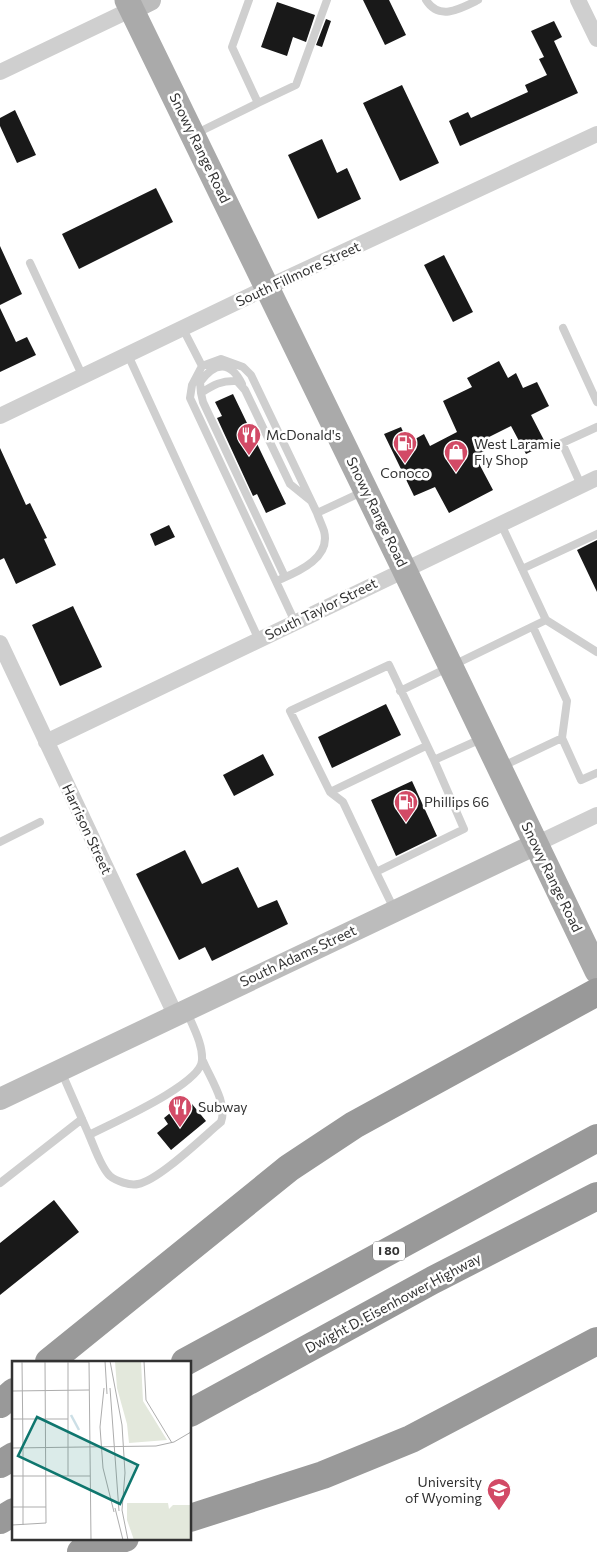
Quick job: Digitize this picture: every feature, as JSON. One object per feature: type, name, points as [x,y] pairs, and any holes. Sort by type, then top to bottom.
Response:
[{"type":"highway","points":[[50,1361],[289,1168],[354,1125],[597,992]]},
{"type":"highway","name":"I 80","points":[[187,1361],[595,1139]]},
{"type":"highway","name":"Dwight D. Eisenhower Highway","points":[[191,1412],[433,1280],[597,1196]]},
{"type":"highway","points":[[191,1518],[323,1475],[411,1439],[597,1341]]},
{"type":"highway","points":[[0,1404],[12,1394]]},
{"type":"highway","points":[[0,1464],[12,1457]]},
{"type":"highway","points":[[0,1520],[12,1513]]},
{"type":"highway","points":[[81,1552],[119,1540]]},
{"type":"main road","name":"Snowy Range Road","points":[[136,3],[193,135],[597,971]]},
{"type":"street","points":[[578,0],[597,39]]},
{"type":"street","points":[[0,72],[136,3]]},
{"type":"street","name":"South Fillmore Street","points":[[0,416],[268,287],[597,134]]},
{"type":"street","name":"South Taylor Street","points":[[46,742],[597,478]]},
{"type":"street","name":"Harrison Street","points":[[0,643],[46,742],[180,1012]]},
{"type":"street","name":"South Adams Street","points":[[0,1099],[597,815]]},
{"type":"lane","points":[[250,0],[232,48],[258,103]]},
{"type":"lane","points":[[193,135],[296,85],[327,0]]},
{"type":"lane","points":[[426,0],[431,8],[441,12],[463,7],[478,0]]},
{"type":"lane","points":[[30,263],[84,377]]},
{"type":"lane","points":[[563,328],[597,402]]},
{"type":"lane","points":[[183,329],[202,366]]},
{"type":"lane","points":[[128,356],[259,640]]},
{"type":"lane","points":[[276,581],[310,564],[318,555],[325,542],[324,532],[317,513],[251,375],[243,367],[221,359],[202,366],[192,385],[190,398],[295,622]]},
{"type":"lane","points":[[286,577],[203,402],[200,382],[206,374],[222,366],[235,372],[290,484],[311,501]]},
{"type":"lane","points":[[201,393],[225,380],[237,381],[245,390]]},
{"type":"lane","points":[[581,485],[562,443],[597,427]]},
{"type":"lane","points":[[317,513],[366,490]]},
{"type":"lane","points":[[501,523],[546,620],[597,652]]},
{"type":"lane","points":[[522,569],[597,534]]},
{"type":"lane","points":[[400,691],[546,620]]},
{"type":"lane","points":[[532,627],[567,701],[562,738],[581,780],[597,772]]},
{"type":"lane","points":[[376,872],[464,830],[434,760],[388,665],[290,711],[330,792],[344,802],[376,872],[395,911]]},
{"type":"lane","points":[[434,760],[485,737]]},
{"type":"lane","points":[[500,768],[562,738]]},
{"type":"lane","points":[[330,792],[426,746]]},
{"type":"lane","points":[[0,842],[40,822]]},
{"type":"lane","points":[[60,1070],[101,1161],[111,1177],[125,1184],[138,1184],[152,1178],[166,1169],[221,1122],[224,1116],[222,1104],[202,1061],[198,1040],[180,1012]]},
{"type":"lane","points":[[89,1135],[176,1090],[198,1072],[202,1061]]},
{"type":"lane","points":[[0,1183],[82,1118]]},
{"type":"building","points":[[363,0],[389,0],[406,35],[385,45]]},
{"type":"building","points":[[277,2],[315,15],[306,42],[293,37],[287,56],[261,47]]},
{"type":"building","points":[[326,19],[331,21],[322,47],[316,45]]},
{"type":"building","points":[[554,21],[562,37],[554,41],[578,93],[460,146],[449,121],[468,112],[471,118],[528,92],[525,85],[547,75],[539,59],[544,57],[531,31]]},
{"type":"building","points":[[402,85],[439,163],[400,181],[363,103]]},
{"type":"building","points":[[15,110],[36,155],[17,163],[0,126],[0,118]]},
{"type":"building","points":[[322,139],[337,173],[347,168],[361,199],[318,219],[288,155]]},
{"type":"building","points":[[156,188],[173,222],[79,269],[62,234]]},
{"type":"building","points":[[0,246],[22,294],[0,305]]},
{"type":"building","points":[[444,255],[473,312],[453,322],[424,265]]},
{"type":"building","points":[[0,308],[16,342],[27,337],[36,355],[0,372]]},
{"type":"building","points":[[499,361],[508,378],[516,373],[523,388],[537,382],[549,406],[531,415],[546,444],[526,454],[511,426],[479,442],[484,451],[475,456],[493,490],[449,513],[435,487],[414,496],[384,434],[401,427],[408,443],[424,434],[430,446],[457,432],[443,401],[472,387],[467,378]]},
{"type":"building","name":"McDonald's","points":[[233,394],[286,504],[266,513],[257,494],[253,496],[217,418],[222,416],[215,402]]},
{"type":"building","points":[[0,448],[26,505],[30,503],[47,538],[44,539],[56,565],[16,584],[4,558],[0,560]]},
{"type":"building","points":[[169,525],[175,537],[155,546],[150,534]]},
{"type":"building","points":[[597,540],[597,592],[577,550]]},
{"type":"building","points":[[73,606],[102,667],[60,686],[32,625]]},
{"type":"building","points":[[386,704],[401,735],[332,768],[318,737]]},
{"type":"building","points":[[263,754],[274,775],[234,796],[223,775]]},
{"type":"building","name":"Phillips 66","points":[[412,781],[437,836],[396,856],[371,800]]},
{"type":"building","points":[[185,850],[202,884],[238,867],[258,908],[277,900],[288,924],[212,961],[205,947],[179,960],[136,874]]},
{"type":"building","name":"Subway","points":[[192,1104],[206,1121],[171,1150],[157,1133],[168,1124],[164,1118],[175,1109],[180,1114]]},
{"type":"building","points":[[54,1200],[79,1232],[0,1295],[0,1243]]},
{"type":"place","name":"McDonald's","points":[[249,456]]},
{"type":"place","name":"Conoco","points":[[405,464]]},
{"type":"place","name":"West Laramie Fly Shop","points":[[456,473]]},
{"type":"place","name":"Phillips 66","points":[[406,823]]},
{"type":"place","name":"Subway","points":[[180,1128]]},
{"type":"place","name":"University of Wyoming","points":[[499,1511]]}]
